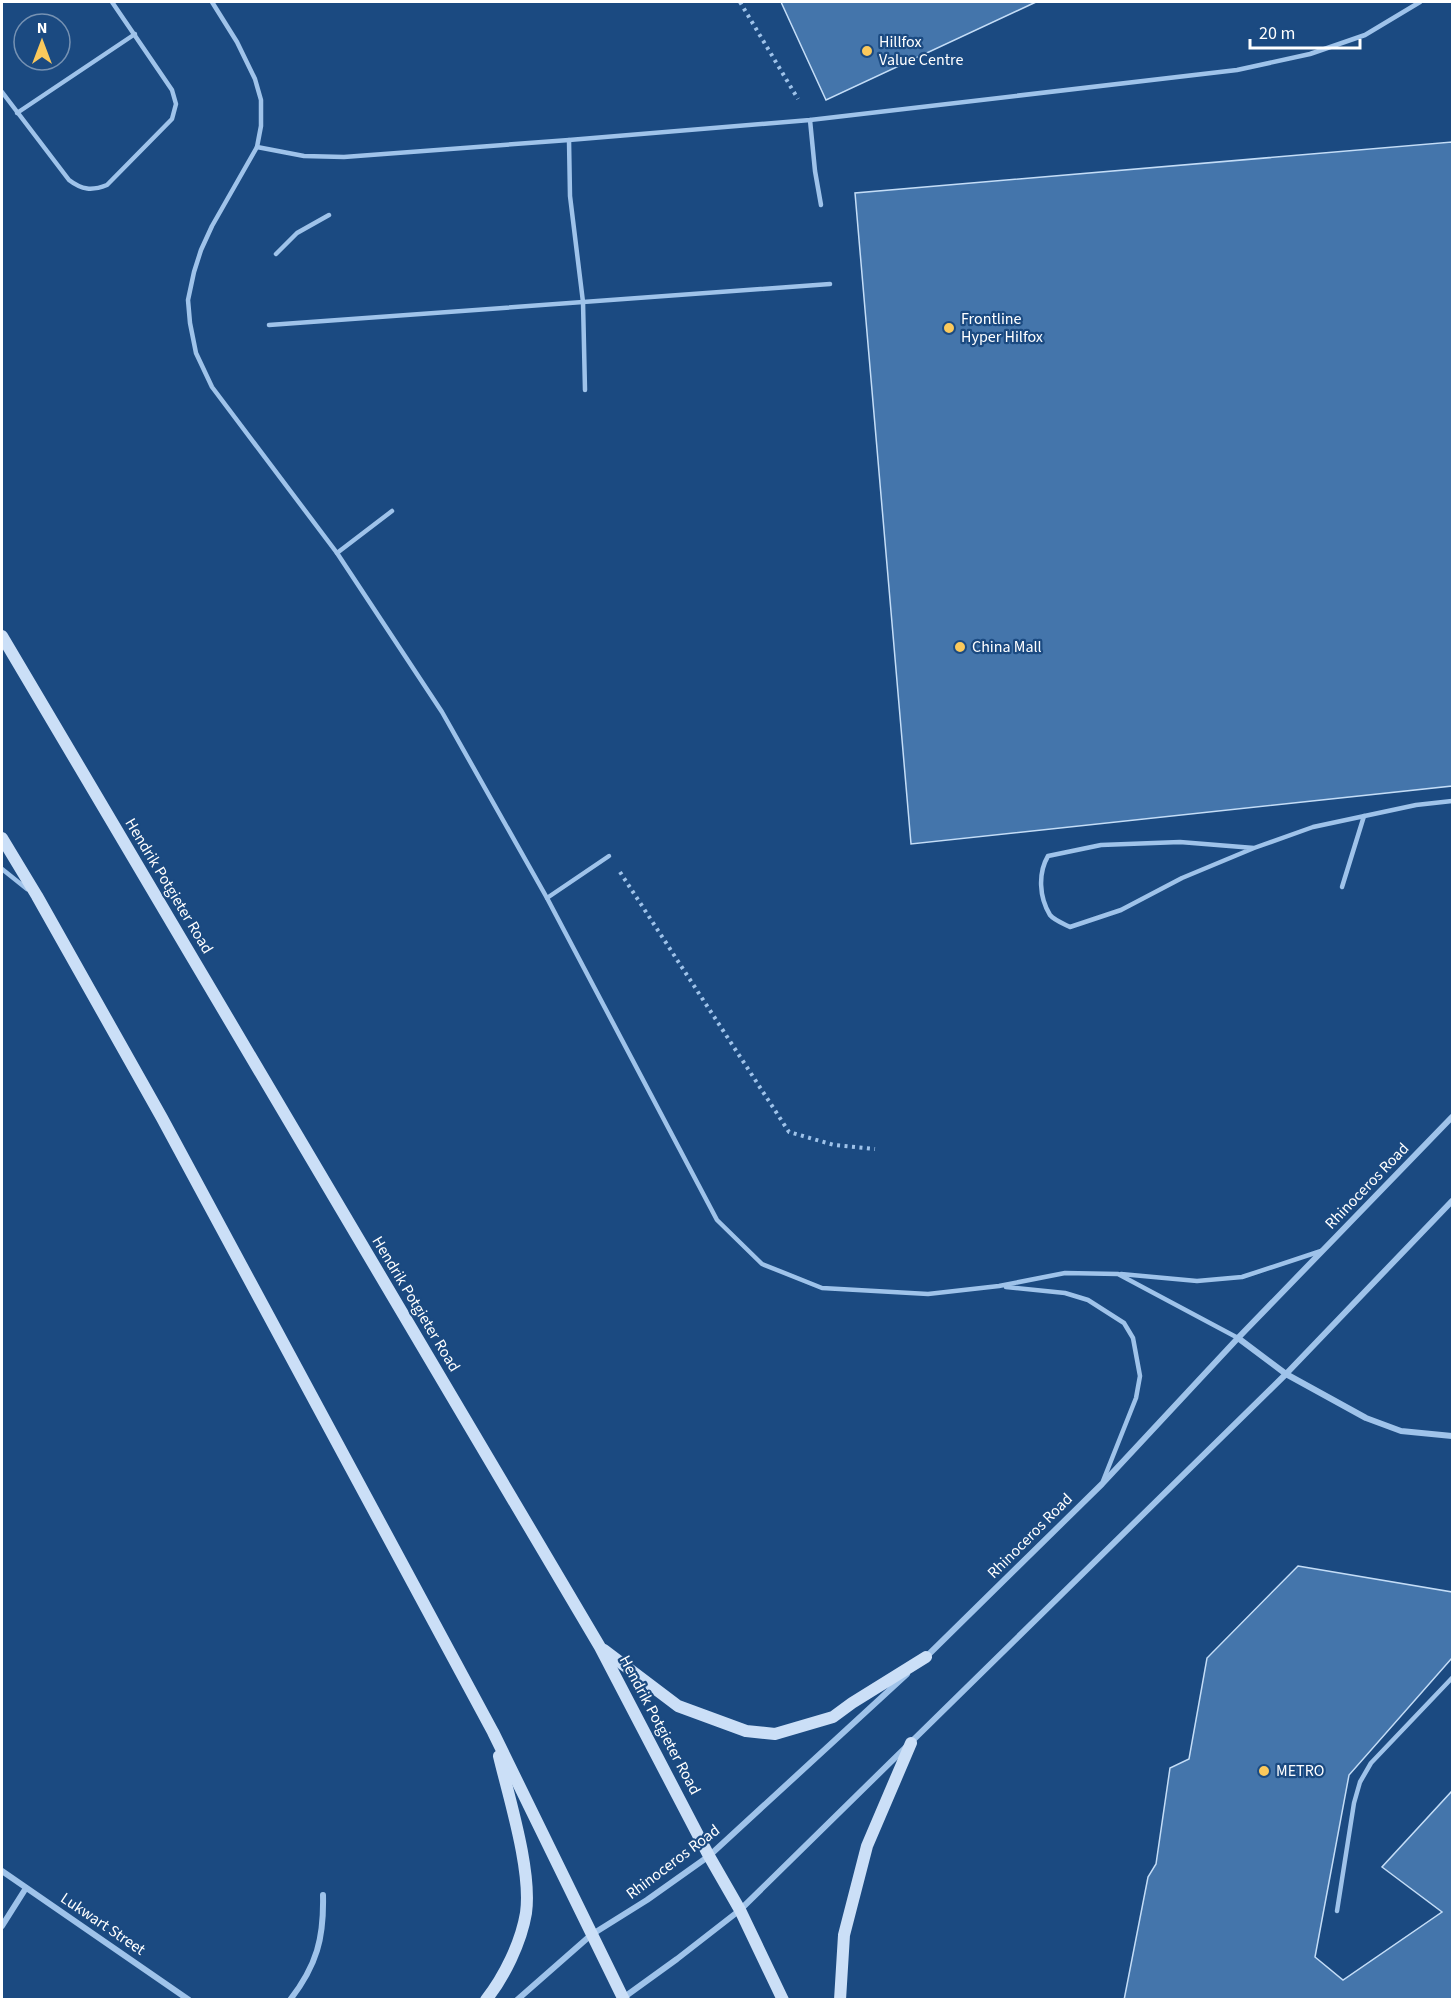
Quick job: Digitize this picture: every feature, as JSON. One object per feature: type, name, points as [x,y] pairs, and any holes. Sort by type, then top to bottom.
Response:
[{"type":"main road","name":"Hendrik Potgieter Road","points":[[2,636],[600,1647],[709,1856],[740,1910],[783,2000]]},
{"type":"main road","points":[[2,838],[162,1118],[493,1732],[622,1999]]},
{"type":"main road","points":[[600,1647],[678,1706],[746,1731],[775,1734],[833,1717],[926,1657]]},
{"type":"main road","points":[[486,2000],[508,1966],[526,1914],[527,1895],[523,1860],[493,1732]]},
{"type":"main road","points":[[840,2000],[844,1935],[867,1846],[911,1743]]},
{"type":"street","name":"Rhinoceros Road","points":[[517,2000],[591,1935],[647,1900],[709,1856],[926,1657],[1102,1484],[1238,1338],[1452,1117]]},
{"type":"street","points":[[622,1999],[740,1910],[1286,1374],[1452,1201]]},
{"type":"street","points":[[1238,1338],[1286,1374],[1366,1418],[1401,1431],[1452,1436]]},
{"type":"street","name":"Lukwart Street","points":[[2,1871],[189,2000]]},
{"type":"street","points":[[2,1926],[26,1888]]},
{"type":"street","points":[[290,2000],[315,1959],[323,1925],[323,1895]]},
{"type":"lane","points":[[2,92],[69,180],[80,188],[96,189],[107,185],[172,119],[176,104],[172,90],[112,2]]},
{"type":"lane","points":[[212,2],[237,42],[255,79],[261,100],[261,126],[257,147],[201,250],[188,300],[196,353],[212,387],[337,553],[442,711],[547,898],[717,1220],[762,1264],[822,1288],[928,1293],[999,1286],[1065,1273],[1118,1274],[1197,1281],[1242,1276],[1324,1250]]},
{"type":"lane","points":[[257,147],[304,156],[344,157],[569,140],[810,120],[1237,70],[1310,54],[1365,35],[1420,2]]},
{"type":"lane","points":[[17,112],[135,34]]},
{"type":"lane","points":[[810,120],[821,205]]},
{"type":"lane","points":[[569,140],[570,196],[583,302],[585,390]]},
{"type":"lane","points":[[276,254],[297,233],[329,215]]},
{"type":"lane","points":[[269,325],[830,284]]},
{"type":"lane","points":[[337,553],[392,512]]},
{"type":"lane","points":[[1254,848],[1180,842],[1101,846],[1048,856],[1042,866],[1041,891],[1051,916],[1070,927],[1121,910],[1182,878],[1254,848],[1313,827],[1416,805],[1452,801]]},
{"type":"lane","points":[[1342,887],[1364,816]]},
{"type":"lane","points":[[547,898],[609,856]]},
{"type":"lane","points":[[2,869],[37,896]]},
{"type":"lane","points":[[1118,1274],[1238,1338]]},
{"type":"lane","points":[[999,1286],[1065,1293],[1088,1300],[1124,1323],[1133,1338],[1140,1376],[1136,1398],[1102,1484]]},
{"type":"lane","points":[[1337,1911],[1354,1803],[1360,1782],[1371,1763],[1452,1678]]},
{"type":"path","points":[[740,2],[810,120]]},
{"type":"path","points":[[609,856],[789,1132],[834,1145],[875,1149]]},
{"type":"building","name":"Hillfox Value Centre","points":[[781,2],[1036,2],[826,100]]},
{"type":"building","points":[[1452,142],[1452,786],[911,844],[855,193]]},
{"type":"building","points":[[1298,1566],[1452,1592],[1452,1658],[1349,1775],[1315,1957],[1343,1980],[1442,1912],[1382,1867],[1452,1791],[1452,2000],[1124,2000],[1148,1877],[1156,1864],[1170,1768],[1189,1759],[1207,1658]]},
{"type":"place","name":"Hillfox Value Centre","points":[[867,51]]},
{"type":"place","name":"Frontline Hyper Hilfox","points":[[949,328]]},
{"type":"place","name":"China Mall","points":[[960,647]]},
{"type":"place","name":"METRO","points":[[1264,1771]]}]
